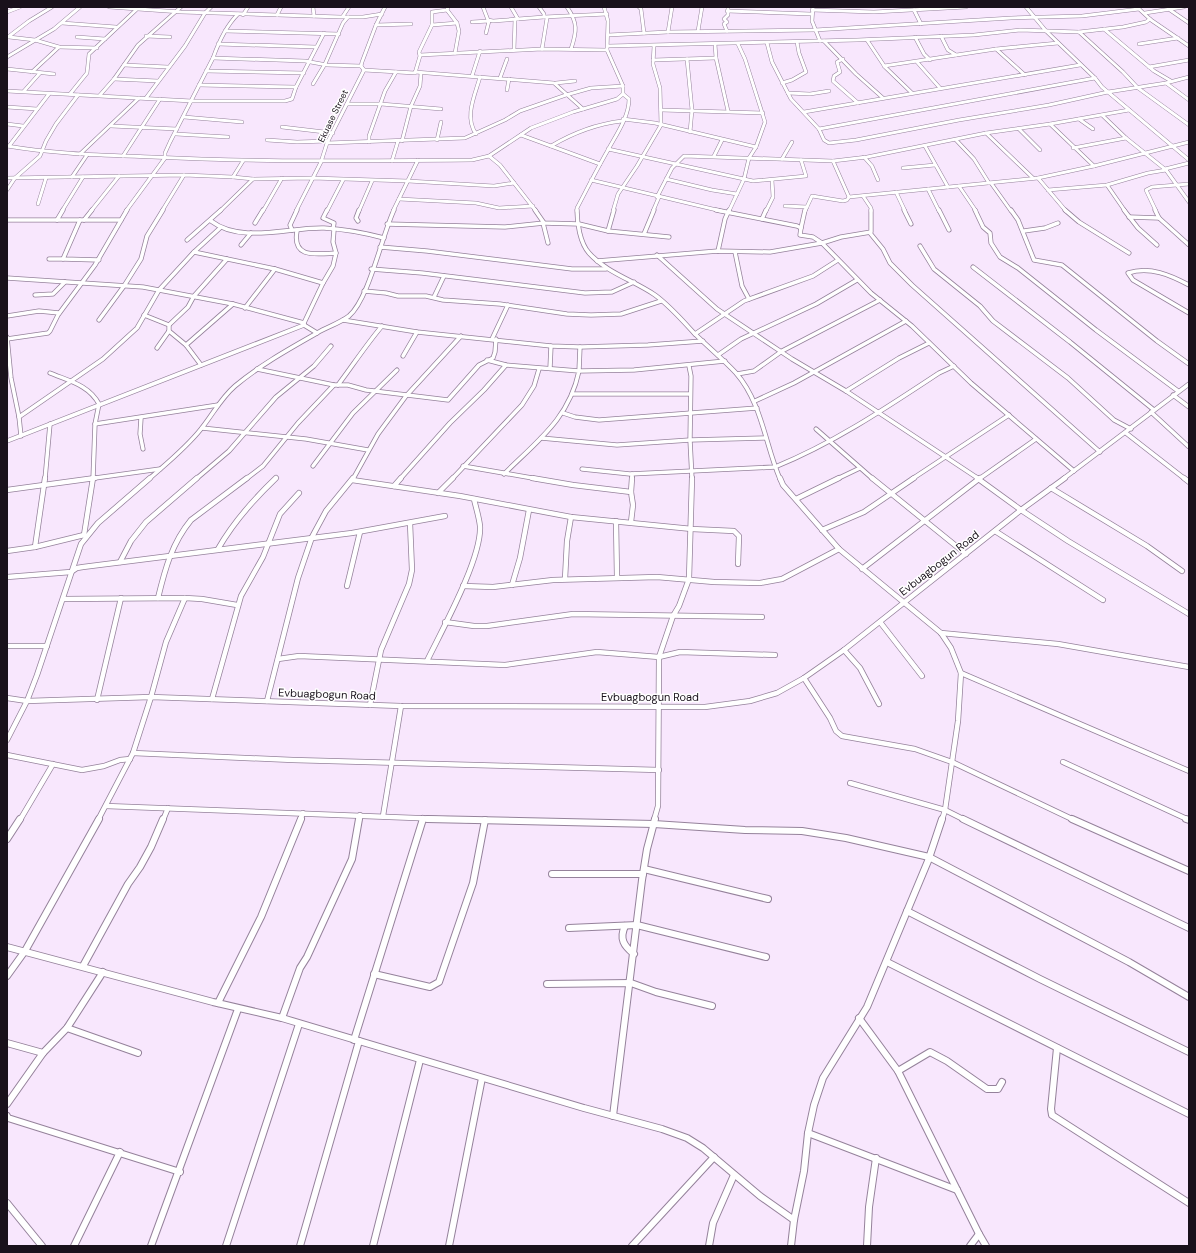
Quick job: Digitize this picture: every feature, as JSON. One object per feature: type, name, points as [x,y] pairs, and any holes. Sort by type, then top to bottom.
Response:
[{"type":"street","points":[[7,12],[20,7]]},
{"type":"street","points":[[8,37],[30,20],[52,7]]},
{"type":"street","points":[[7,57],[62,23],[80,7]]},
{"type":"street","points":[[109,7],[174,13],[243,15],[373,16],[382,14]]},
{"type":"street","points":[[159,11],[162,7]]},
{"type":"street","points":[[100,95],[114,79],[146,36],[171,18],[180,7]]},
{"type":"street","points":[[146,98],[185,46],[205,13],[211,7]]},
{"type":"street","points":[[243,15],[248,7]]},
{"type":"street","points":[[277,15],[281,7]]},
{"type":"street","points":[[313,7],[314,16]]},
{"type":"street","points":[[343,16],[350,7]]},
{"type":"street","points":[[361,66],[376,24],[385,7]]},
{"type":"street","points":[[483,7],[489,21],[486,32]]},
{"type":"street","points":[[511,7],[516,19],[514,50]]},
{"type":"street","points":[[539,7],[546,18],[542,50]]},
{"type":"street","points":[[567,7],[574,15],[575,39],[571,50]]},
{"type":"street","points":[[604,7],[607,14],[607,48],[624,94],[629,99],[629,102],[628,110],[577,208],[583,245],[597,262],[606,269],[634,282],[661,301],[685,322],[695,334],[737,374],[755,401],[765,438],[775,467],[783,484],[838,549],[941,632],[951,648],[962,673],[958,721],[945,810],[929,858],[867,1007],[823,1078],[814,1105],[808,1133],[804,1171],[794,1220],[791,1246]]},
{"type":"street","points":[[639,7],[641,9],[644,33]]},
{"type":"street","points":[[668,32],[672,7]]},
{"type":"street","points":[[698,32],[697,23],[701,16],[702,7]]},
{"type":"street","points":[[727,31],[724,24],[727,22],[724,19],[728,15],[728,7]]},
{"type":"street","points":[[727,11],[812,10],[856,12],[966,7]]},
{"type":"street","points":[[1026,7],[1046,31],[1108,92],[1189,161],[1166,169],[1107,185],[1048,190]]},
{"type":"street","points":[[1145,13],[1184,7]]},
{"type":"street","points":[[415,72],[423,42],[432,25],[432,12],[448,8],[457,24],[459,31],[457,34],[458,43],[455,53]]},
{"type":"street","points":[[608,35],[668,32],[815,30],[1035,17],[1082,16],[1138,8],[1150,19],[1189,46]]},
{"type":"street","points":[[70,94],[86,74],[88,68],[87,58],[89,54],[97,48],[135,9]]},
{"type":"street","points":[[812,10],[812,21],[820,41]]},
{"type":"street","points":[[914,10],[921,24]]},
{"type":"street","points":[[1170,10],[1189,23]]},
{"type":"street","points":[[21,436],[19,417],[11,378],[7,338],[48,333],[59,313],[99,260],[141,188],[166,158],[165,153],[170,142],[184,118],[213,58],[218,44],[229,23],[238,14]]},
{"type":"street","points":[[472,22],[607,14]]},
{"type":"street","points":[[313,84],[325,64],[338,34],[348,16]]},
{"type":"street","points":[[420,55],[480,51],[571,50],[767,42],[867,40],[974,35],[1020,30],[1079,32],[1146,22],[1150,19]]},
{"type":"street","points":[[62,23],[116,27]]},
{"type":"street","points":[[376,24],[411,24]]},
{"type":"street","points":[[432,25],[457,24]]},
{"type":"street","points":[[1104,29],[1149,67],[1171,81]]},
{"type":"street","points":[[225,31],[338,34]]},
{"type":"street","points":[[1079,32],[1123,72],[1138,88],[1189,125]]},
{"type":"street","points":[[7,91],[192,101],[285,101],[292,98],[296,87],[324,33]]},
{"type":"street","points":[[146,36],[170,37]]},
{"type":"street","points":[[941,36],[948,50],[956,55]]},
{"type":"street","points":[[8,37],[35,40],[59,47],[97,48]]},
{"type":"street","points":[[77,37],[105,39]]},
{"type":"street","points":[[915,37],[924,54],[930,60]]},
{"type":"street","points":[[1139,44],[1178,38]]},
{"type":"street","points":[[867,40],[884,66],[912,93]]},
{"type":"street","points":[[824,41],[883,98]]},
{"type":"street","points":[[767,42],[772,62],[791,99],[819,129],[826,142],[835,143],[995,113],[1049,105],[1108,92],[1166,83],[1189,76]]},
{"type":"street","points":[[782,83],[792,80],[806,72],[799,53],[797,42]]},
{"type":"street","points":[[884,66],[996,49],[1058,43]]},
{"type":"street","points":[[218,44],[316,47]]},
{"type":"street","points":[[715,44],[716,58],[728,111]]},
{"type":"street","points":[[718,251],[728,213],[744,179],[749,158],[756,147],[765,122],[745,59],[738,44]]},
{"type":"street","points":[[608,231],[614,202],[618,194],[661,125],[660,88],[652,60],[654,46]]},
{"type":"street","points":[[32,72],[59,47]]},
{"type":"street","points":[[996,49],[1024,75]]},
{"type":"street","points":[[472,76],[480,51]]},
{"type":"street","points":[[213,58],[310,62],[361,66],[364,70],[413,73],[421,72],[554,83],[575,81]]},
{"type":"street","points":[[652,60],[716,58]]},
{"type":"street","points":[[500,78],[507,59]]},
{"type":"street","points":[[687,59],[692,111],[690,132]]},
{"type":"street","points":[[843,59],[837,62],[840,72],[834,76],[833,81],[858,103]]},
{"type":"street","points":[[1149,67],[1189,60]]},
{"type":"street","points":[[917,62],[940,88]]},
{"type":"street","points":[[124,65],[168,67]]},
{"type":"street","points":[[804,112],[1080,65]]},
{"type":"street","points":[[7,69],[54,74]]},
{"type":"street","name":"Ekuase Street","points":[[292,230],[290,225],[292,218],[321,162],[328,142],[364,70]]},
{"type":"street","points":[[206,71],[304,73]]},
{"type":"street","points":[[369,142],[369,136],[385,92],[396,72]]},
{"type":"street","points":[[402,141],[411,106],[420,86],[421,72]]},
{"type":"street","points":[[24,92],[40,73]]},
{"type":"street","points":[[476,134],[471,123],[474,94],[480,77]]},
{"type":"street","points":[[819,129],[1095,78]]},
{"type":"street","points":[[114,79],[158,81]]},
{"type":"street","points":[[507,90],[510,84],[509,79]]},
{"type":"street","points":[[554,83],[583,109]]},
{"type":"street","points":[[1166,83],[1189,100]]},
{"type":"street","points":[[199,85],[296,87]]},
{"type":"street","points":[[267,140],[297,142],[369,142],[458,139],[476,134],[520,111],[566,95],[591,88],[613,88],[622,86]]},
{"type":"street","points":[[788,93],[810,94],[829,91]]},
{"type":"street","points":[[49,94],[8,147],[42,152],[87,155],[243,161],[321,162],[472,160],[489,156],[531,128],[583,109],[617,99],[624,94]]},
{"type":"street","points":[[7,190],[16,178],[40,156],[46,141],[56,124],[78,95]]},
{"type":"street","points":[[80,154],[101,132],[111,126],[128,109],[132,107],[139,98]]},
{"type":"street","points":[[124,156],[130,141],[142,128],[160,99]]},
{"type":"street","points":[[347,104],[381,104],[441,109]]},
{"type":"street","points":[[7,107],[37,109]]},
{"type":"street","points":[[661,110],[763,113]]},
{"type":"street","points":[[644,234],[666,179],[675,163],[684,156],[833,161],[925,146],[986,133],[1079,120],[1129,110]]},
{"type":"street","points":[[1102,115],[1126,138],[1166,169],[1189,202]]},
{"type":"street","points":[[184,118],[242,122]]},
{"type":"street","points":[[551,146],[565,137],[605,123],[623,120],[661,125],[756,147]]},
{"type":"street","points":[[1079,120],[1093,130]]},
{"type":"street","points":[[437,140],[441,122]]},
{"type":"street","points":[[7,124],[23,126]]},
{"type":"street","points":[[1050,124],[1073,148],[1094,166]]},
{"type":"street","points":[[111,126],[177,130]]},
{"type":"street","points":[[282,127],[333,133]]},
{"type":"street","points":[[1019,129],[1040,150]]},
{"type":"street","points":[[986,133],[1033,178]]},
{"type":"street","points":[[176,134],[228,138]]},
{"type":"street","points":[[521,135],[600,164]]},
{"type":"street","points":[[1073,148],[1126,138]]},
{"type":"street","points":[[714,156],[722,140]]},
{"type":"street","points":[[956,140],[974,159],[990,183],[1009,206],[1024,232],[1034,260],[1042,263],[1055,262],[1062,265],[1115,308],[1189,364]]},
{"type":"street","points":[[392,161],[398,141]]},
{"type":"street","points":[[782,159],[792,142]]},
{"type":"street","points":[[1074,471],[954,366],[906,321],[880,300],[838,260],[822,242],[813,237],[800,235],[807,207],[812,196],[843,201],[847,200],[849,197],[1038,178],[1094,166],[1189,142]]},
{"type":"street","points":[[925,146],[948,187]]},
{"type":"street","points":[[608,149],[758,181],[806,176],[801,160]]},
{"type":"street","points":[[72,177],[87,155]]},
{"type":"street","points":[[489,156],[500,165],[533,206],[544,223],[548,243]]},
{"type":"street","points":[[864,157],[872,166],[878,180]]},
{"type":"street","points":[[7,551],[35,547],[85,535],[183,449],[202,428],[221,400],[234,387],[257,369],[317,333],[343,320],[356,307],[364,291],[371,269],[384,238],[387,224],[418,160]]},
{"type":"street","points":[[233,177],[243,161]]},
{"type":"street","points":[[833,161],[849,197]]},
{"type":"street","points":[[903,168],[935,165]]},
{"type":"street","points":[[7,178],[184,175],[253,179],[312,178],[408,181],[494,186],[514,183]]},
{"type":"street","points":[[99,320],[124,286],[141,259],[147,236],[184,175]]},
{"type":"street","points":[[63,258],[82,220],[119,176]]},
{"type":"street","points":[[57,220],[83,177]]},
{"type":"street","points":[[38,204],[46,178]]},
{"type":"street","points":[[255,224],[282,178]]},
{"type":"street","points":[[1038,178],[1066,211],[1080,222],[1129,253]]},
{"type":"street","points":[[187,240],[211,221],[253,179]]},
{"type":"street","points":[[666,179],[712,190],[737,194]]},
{"type":"street","points":[[7,441],[304,324],[323,283],[333,266],[336,253],[333,242],[334,224],[323,218],[343,180]]},
{"type":"street","points":[[591,180],[658,197],[801,228]]},
{"type":"street","points":[[762,219],[773,197],[772,180]]},
{"type":"street","points":[[358,221],[356,218],[372,181]]},
{"type":"street","points":[[1189,184],[1152,187],[1146,190],[1159,218],[1189,245]]},
{"type":"street","points":[[1107,185],[1114,192],[1129,217],[1139,230],[1157,245]]},
{"type":"street","points":[[959,186],[978,214],[983,227],[990,234],[991,243],[1000,257],[1018,268],[1096,330],[1178,391]]},
{"type":"street","points":[[928,188],[949,230]]},
{"type":"street","points":[[896,192],[911,224]]},
{"type":"street","points":[[863,196],[870,208],[872,231],[870,233]]},
{"type":"street","points":[[399,198],[416,201],[476,203],[500,208],[533,206]]},
{"type":"street","points":[[785,206],[807,207]]},
{"type":"street","points":[[1129,217],[1159,218]]},
{"type":"street","points":[[7,220],[121,220]]},
{"type":"street","points":[[211,221],[220,228],[250,233],[334,229],[384,238]]},
{"type":"street","points":[[387,224],[504,227],[544,223],[579,224],[608,231],[669,238]]},
{"type":"street","points":[[1024,232],[1046,228],[1058,223]]},
{"type":"street","points":[[19,417],[103,359],[137,328],[142,322],[144,315],[159,290],[194,252],[220,228]]},
{"type":"street","points":[[297,230],[297,248],[302,252],[313,255],[336,253]]},
{"type":"street","points":[[241,245],[250,233]]},
{"type":"street","points":[[597,262],[656,255],[718,251],[770,252],[840,237],[870,233]]},
{"type":"street","points":[[870,233],[883,249],[890,263],[912,286],[1100,452]]},
{"type":"street","points":[[920,246],[934,269],[980,306],[993,321],[1068,378],[1114,420],[1131,428]]},
{"type":"street","points":[[380,247],[427,251],[572,269],[606,269]]},
{"type":"street","points":[[194,252],[275,269],[323,283]]},
{"type":"street","points":[[735,252],[742,286],[749,299]]},
{"type":"street","points":[[656,255],[702,296],[725,314],[846,391],[979,479],[1021,510],[1068,541],[1189,614]]},
{"type":"street","points":[[49,259],[63,258],[99,260]]},
{"type":"street","points":[[168,325],[188,307],[194,296],[227,259]]},
{"type":"street","points":[[695,334],[749,299],[813,276],[838,260]]},
{"type":"street","points":[[973,267],[1070,342],[1153,411],[1189,447]]},
{"type":"street","points":[[245,308],[275,269]]},
{"type":"street","points":[[371,269],[585,293],[612,292],[634,282]]},
{"type":"street","points":[[1189,285],[1159,272],[1139,271],[1128,273],[1134,280],[1189,312]]},
{"type":"street","points":[[434,297],[444,276]]},
{"type":"street","points":[[7,278],[143,287],[194,296],[233,304],[304,324],[317,333]]},
{"type":"street","points":[[7,282],[12,278]]},
{"type":"street","points":[[718,355],[754,332],[816,304],[858,280]]},
{"type":"street","points":[[35,295],[53,294],[65,282]]},
{"type":"street","points":[[364,291],[386,293],[398,296],[434,297],[443,300],[508,305],[567,314],[621,314],[661,301]]},
{"type":"street","points":[[737,374],[754,371],[782,351],[880,300]]},
{"type":"street","points":[[186,345],[233,304]]},
{"type":"street","points":[[257,369],[336,385],[348,385],[366,390],[449,400],[479,366],[494,355],[494,339],[508,305]]},
{"type":"street","points":[[7,316],[39,311],[59,313]]},
{"type":"street","points":[[144,315],[168,325],[170,331],[186,345],[201,365]]},
{"type":"street","points":[[343,320],[417,332],[551,346],[580,347],[648,345],[702,341]]},
{"type":"street","points":[[755,401],[781,390],[877,335],[906,321]]},
{"type":"street","points":[[158,598],[168,555],[184,527],[191,520],[263,466],[298,423],[336,385],[382,326]]},
{"type":"street","points":[[157,348],[170,331]]},
{"type":"street","points":[[404,356],[417,332]]},
{"type":"street","points":[[267,702],[298,578],[312,537],[326,511],[352,480],[378,434],[406,396],[461,336]]},
{"type":"street","points":[[846,391],[899,358],[930,343]]},
{"type":"street","points":[[120,562],[139,529],[229,451],[276,397],[314,366],[331,346]]},
{"type":"street","points":[[550,368],[551,346]]},
{"type":"street","points":[[504,474],[522,454],[541,438],[563,413],[572,394],[579,371],[580,347]]},
{"type":"street","points":[[486,360],[506,366],[540,369],[541,367],[609,373],[689,366],[725,361]]},
{"type":"street","points":[[394,486],[450,424],[506,366]]},
{"type":"street","points":[[613,1116],[644,872],[658,806],[659,657],[673,616],[689,579],[692,529],[692,471],[690,440],[691,376],[689,366]]},
{"type":"street","points":[[582,470],[632,474],[775,467],[832,443],[939,373],[954,366]]},
{"type":"street","points":[[438,493],[529,397],[536,385],[540,369]]},
{"type":"street","points":[[313,466],[353,413],[397,370]]},
{"type":"street","points":[[7,740],[27,701],[85,535],[93,479],[95,424],[99,404],[86,388],[50,373]]},
{"type":"street","name":"Evbuagbogun Road","points":[[7,698],[27,701],[97,700],[151,697],[401,706],[705,707],[750,701],[777,693],[804,678],[844,650],[1021,510],[1126,433],[1178,391],[1189,384]]},
{"type":"street","points":[[572,394],[617,394],[645,392],[654,394],[690,394]]},
{"type":"street","points":[[1174,395],[1189,407]]},
{"type":"street","points":[[95,424],[218,405]]},
{"type":"street","points":[[563,413],[580,419],[616,419],[646,415],[718,412],[757,408]]},
{"type":"street","points":[[822,530],[864,512],[944,457],[1009,415]]},
{"type":"street","points":[[141,418],[140,434],[143,448]]},
{"type":"street","points":[[35,547],[44,485],[50,424]]},
{"type":"street","points":[[202,428],[245,434],[288,437],[368,450]]},
{"type":"street","points":[[816,429],[860,468],[966,554]]},
{"type":"street","points":[[1126,433],[1189,482]]},
{"type":"street","points":[[541,438],[617,445],[690,440],[765,438]]},
{"type":"street","points":[[862,569],[979,479],[1036,439]]},
{"type":"street","points":[[463,466],[573,485],[632,492]]},
{"type":"street","points":[[796,499],[860,468]]},
{"type":"street","points":[[7,490],[161,469]]},
{"type":"street","points":[[631,522],[633,505],[632,474]]},
{"type":"street","points":[[218,549],[227,532],[239,516],[276,478]]},
{"type":"street","points":[[352,480],[474,499],[571,517],[692,529],[728,530],[739,536],[738,564]]},
{"type":"street","points":[[1051,488],[1147,546],[1182,571]]},
{"type":"street","points":[[212,699],[237,605],[242,592],[263,557],[280,514],[299,493]]},
{"type":"street","points":[[428,661],[463,586],[477,549],[480,526],[474,499]]},
{"type":"street","points":[[512,585],[520,558],[529,510]]},
{"type":"street","points":[[7,577],[71,572],[77,568],[168,555],[360,532],[445,516]]},
{"type":"street","points":[[565,579],[567,541],[571,517]]},
{"type":"street","points":[[616,521],[617,577]]},
{"type":"street","points":[[370,705],[381,650],[409,584],[412,570],[410,523]]},
{"type":"street","points":[[995,531],[1103,600]]},
{"type":"street","points":[[347,586],[360,532]]},
{"type":"street","points":[[463,586],[493,587],[565,579],[617,577],[657,577],[714,582],[760,583],[782,579],[838,549]]},
{"type":"street","points":[[97,700],[121,598]]},
{"type":"street","points":[[63,599],[185,598],[206,599],[237,605]]},
{"type":"street","points":[[7,976],[25,951],[106,806],[133,753],[151,697],[166,642],[185,598]]},
{"type":"street","points":[[445,622],[474,626],[573,614],[762,617]]},
{"type":"street","points":[[880,622],[922,676]]},
{"type":"street","points":[[941,632],[1058,644],[1189,667]]},
{"type":"street","points":[[7,646],[47,646]]},
{"type":"street","points":[[844,650],[860,668],[879,704]]},
{"type":"street","points":[[278,659],[299,656],[428,661],[475,665],[506,665],[597,652],[659,657],[680,652],[775,655]]},
{"type":"street","points":[[962,673],[1189,771]]},
{"type":"street","points":[[804,678],[830,718],[836,731],[842,736],[915,749],[952,762],[1079,822],[1189,871]]},
{"type":"street","points":[[383,816],[401,706]]},
{"type":"street","points":[[133,753],[277,760],[659,770]]},
{"type":"street","points":[[7,756],[89,769],[104,766],[120,760],[130,759]]},
{"type":"street","points":[[1062,762],[1189,820]]},
{"type":"street","points":[[7,839],[32,801],[53,764]]},
{"type":"street","points":[[850,783],[945,810],[1189,928]]},
{"type":"street","points":[[106,806],[423,818],[654,824],[745,830],[802,831],[846,838],[929,858],[1129,962],[1189,997]]},
{"type":"street","points":[[83,966],[128,884],[140,867],[151,847],[168,808]]},
{"type":"street","points":[[218,1003],[261,917],[303,813]]},
{"type":"street","points":[[282,1018],[300,968],[307,957],[352,859],[360,815]]},
{"type":"street","points":[[300,1246],[374,974],[423,818]]},
{"type":"street","points":[[374,974],[430,987],[440,982],[473,883],[485,820]]},
{"type":"street","points":[[552,874],[644,872],[768,899]]},
{"type":"street","points":[[907,911],[1040,979],[1189,1052]]},
{"type":"street","points":[[569,928],[637,925],[766,957]]},
{"type":"street","points":[[625,926],[621,934],[621,939],[634,954]]},
{"type":"street","points":[[7,947],[83,966],[238,1009],[282,1018],[420,1060],[662,1129],[687,1138],[703,1148],[760,1196],[794,1220]]},
{"type":"street","points":[[887,962],[1189,1114]]},
{"type":"street","points":[[7,1104],[43,1053],[67,1028],[103,972]]},
{"type":"street","points":[[546,984],[631,983],[656,992],[712,1006]]},
{"type":"street","points":[[151,1246],[180,1172],[238,1009]]},
{"type":"street","points":[[859,1018],[898,1071],[978,1234],[986,1246]]},
{"type":"street","points":[[226,1246],[299,1024]]},
{"type":"street","points":[[67,1028],[138,1053]]},
{"type":"street","points":[[7,1043],[43,1053]]},
{"type":"street","points":[[1058,1048],[1051,1109],[1052,1115],[1189,1203]]},
{"type":"street","points":[[898,1071],[930,1052],[947,1061],[987,1089],[998,1089],[1002,1082]]},
{"type":"street","points":[[373,1246],[420,1060]]},
{"type":"street","points":[[449,1246],[482,1078]]},
{"type":"street","points":[[7,1116],[8,1118],[180,1172]]},
{"type":"street","points":[[808,1133],[957,1190]]},
{"type":"street","points":[[74,1246],[120,1152]]},
{"type":"street","points":[[632,1246],[714,1157]]},
{"type":"street","points":[[867,1246],[869,1207],[876,1158]]},
{"type":"street","points":[[709,1246],[714,1223],[734,1175]]},
{"type":"street","points":[[7,1202],[42,1246]]},
{"type":"street","points":[[970,1246],[978,1234]]}]
